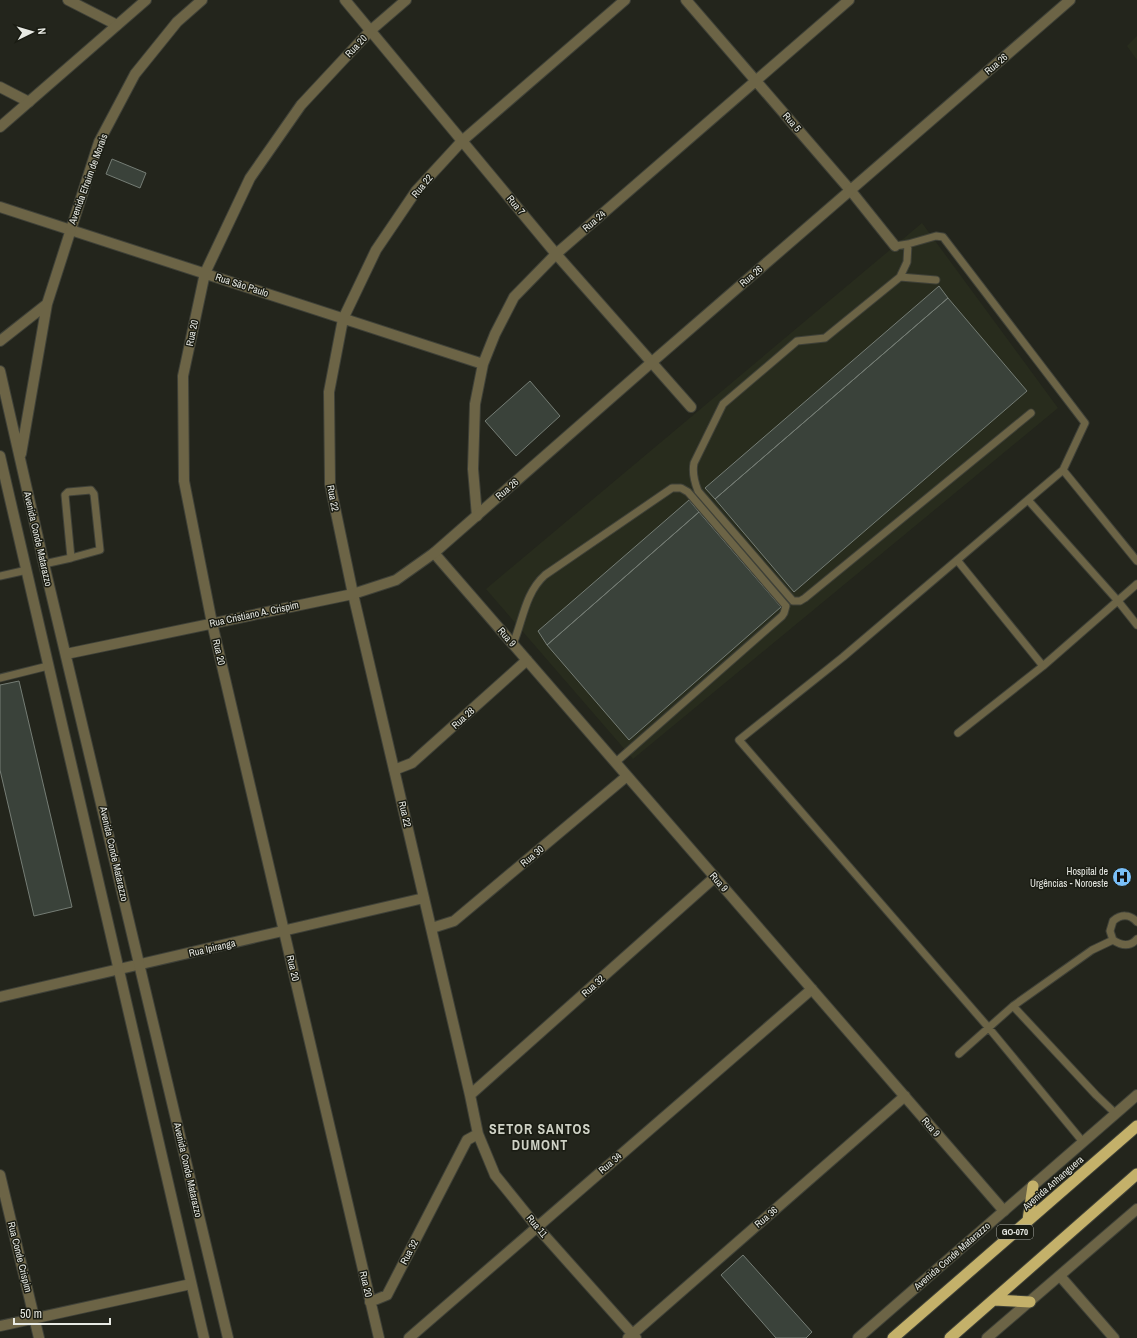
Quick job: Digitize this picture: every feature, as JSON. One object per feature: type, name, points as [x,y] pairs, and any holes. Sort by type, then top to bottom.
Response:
[{"type":"highway","name":"Avenida Anhanguera","points":[[894,1338],[1137,1126]]},
{"type":"highway","points":[[950,1338],[1137,1174]]},
{"type":"highway","points":[[1028,1220],[1033,1186]]},
{"type":"highway","points":[[994,1300],[1030,1302]]},
{"type":"street","points":[[68,0],[117,25]]},
{"type":"street","points":[[0,127],[146,0]]},
{"type":"street","name":"Avenida Efraim de Morais","points":[[20,460],[47,304],[99,142],[135,74],[178,22],[202,0]]},
{"type":"street","name":"Rua 7","points":[[345,0],[556,254],[691,407]]},
{"type":"street","name":"Rua 20","points":[[379,1338],[212,623],[184,481],[184,376],[205,273],[250,178],[301,105],[370,31],[406,0]]},
{"type":"street","name":"Rua 22","points":[[470,1095],[394,770],[330,484],[329,392],[343,319],[376,250],[416,191],[462,141],[625,0]]},
{"type":"street","name":"Rua 5","points":[[686,0],[851,191],[895,246]]},
{"type":"street","name":"Rua 24","points":[[477,516],[473,469],[475,411],[483,364],[495,334],[514,297],[556,254],[849,0]]},
{"type":"street","name":"Rua 26","points":[[434,553],[652,362],[851,191],[1067,1]]},
{"type":"street","points":[[0,87],[29,102]]},
{"type":"street","name":"Rua São Paulo","points":[[0,207],[483,364]]},
{"type":"street","points":[[0,341],[47,304]]},
{"type":"street","name":"Avenida Conde Matarazzo","points":[[0,371],[44,564],[228,1338]]},
{"type":"street","name":"Avenida Conde Matarazzo","points":[[0,456],[204,1338]]},
{"type":"street","name":"Rua Cristiano A. Crispim","points":[[66,654],[354,594],[396,580],[434,553]]},
{"type":"street","name":"Rua 9","points":[[434,553],[1004,1211]]},
{"type":"street","points":[[26,570],[44,564]]},
{"type":"street","name":"Rua 28","points":[[394,770],[412,763],[527,660]]},
{"type":"street","name":"Rua 30","points":[[432,928],[454,921],[627,776]]},
{"type":"street","name":"Rua 32","points":[[470,1095],[715,878]]},
{"type":"street","name":"Rua Ipiranga","points":[[0,997],[424,898]]},
{"type":"street","name":"Rua 34","points":[[409,1338],[812,989]]},
{"type":"street","name":"Rua 11","points":[[470,1095],[478,1134],[495,1175],[537,1227],[632,1337]]},
{"type":"street","name":"Avenida Conde Matarazzo","points":[[858,1338],[1137,1095]]},
{"type":"street","name":"Rua 36","points":[[632,1337],[904,1096]]},
{"type":"street","name":"Rua 32","points":[[370,1302],[387,1295],[467,1140],[478,1134]]},
{"type":"street","name":"Rua Conde Crispim","points":[[0,1175],[39,1338]]},
{"type":"street","points":[[987,1338],[1137,1208]]},
{"type":"street","points":[[1060,1276],[1114,1338]]},
{"type":"street","points":[[0,1326],[191,1284]]},
{"type":"lane","points":[[895,246],[936,236],[943,237],[1085,423],[1063,470],[843,657],[739,740],[988,1027],[1083,1142]]},
{"type":"lane","points":[[908,244],[907,262],[900,277],[825,338],[797,341],[723,404],[694,463],[694,480],[698,491],[793,601],[800,601],[1031,413]]},
{"type":"lane","points":[[900,277],[936,280]]},
{"type":"lane","points":[[1063,470],[1137,561]]},
{"type":"lane","points":[[513,644],[526,602],[537,582],[545,575],[672,488],[681,488],[688,492],[786,606],[784,613],[616,762]]},
{"type":"lane","points":[[44,564],[71,558],[99,550],[94,494],[91,490],[68,492],[65,495],[71,558]]},
{"type":"lane","points":[[1028,500],[1118,601],[1137,625]]},
{"type":"lane","points":[[957,560],[1044,666]]},
{"type":"lane","points":[[0,576],[26,570]]},
{"type":"lane","points":[[958,733],[1044,666],[1137,584]]},
{"type":"lane","points":[[0,678],[48,666]]},
{"type":"lane","points":[[1137,921],[1127,916],[1117,918],[1111,926],[1110,931],[1113,940],[1118,944],[1128,945],[1137,939]]},
{"type":"lane","points":[[959,1054],[1013,1006],[1092,950],[1113,940]]},
{"type":"lane","points":[[1013,1006],[1096,1095],[1116,1114]]},
{"type":"shaded area","points":[[1137,36],[1137,60],[1127,46]]},
{"type":"shaded area","points":[[922,223],[1058,408],[633,759],[486,589]]},
{"type":"building","points":[[112,159],[146,173],[140,188],[106,174]]},
{"type":"building","points":[[939,286],[948,298],[715,499],[705,488]]},
{"type":"building","points":[[948,298],[1027,391],[794,592],[715,499]]},
{"type":"building","points":[[530,381],[560,416],[516,456],[485,421]]},
{"type":"building","points":[[689,500],[699,512],[547,645],[538,631]]},
{"type":"building","points":[[699,512],[781,607],[629,740],[547,645]]},
{"type":"building","points":[[19,681],[72,907],[34,916],[0,770],[0,685]]},
{"type":"building","points":[[743,1255],[812,1332],[806,1338],[776,1338],[721,1275]]},
{"type":"place","name":"Hospital de Urgências - Noroeste","points":[[1122,877]]},
{"type":"district","name":"SETOR SANTOS DUMONT","points":[[540,1138]]}]
